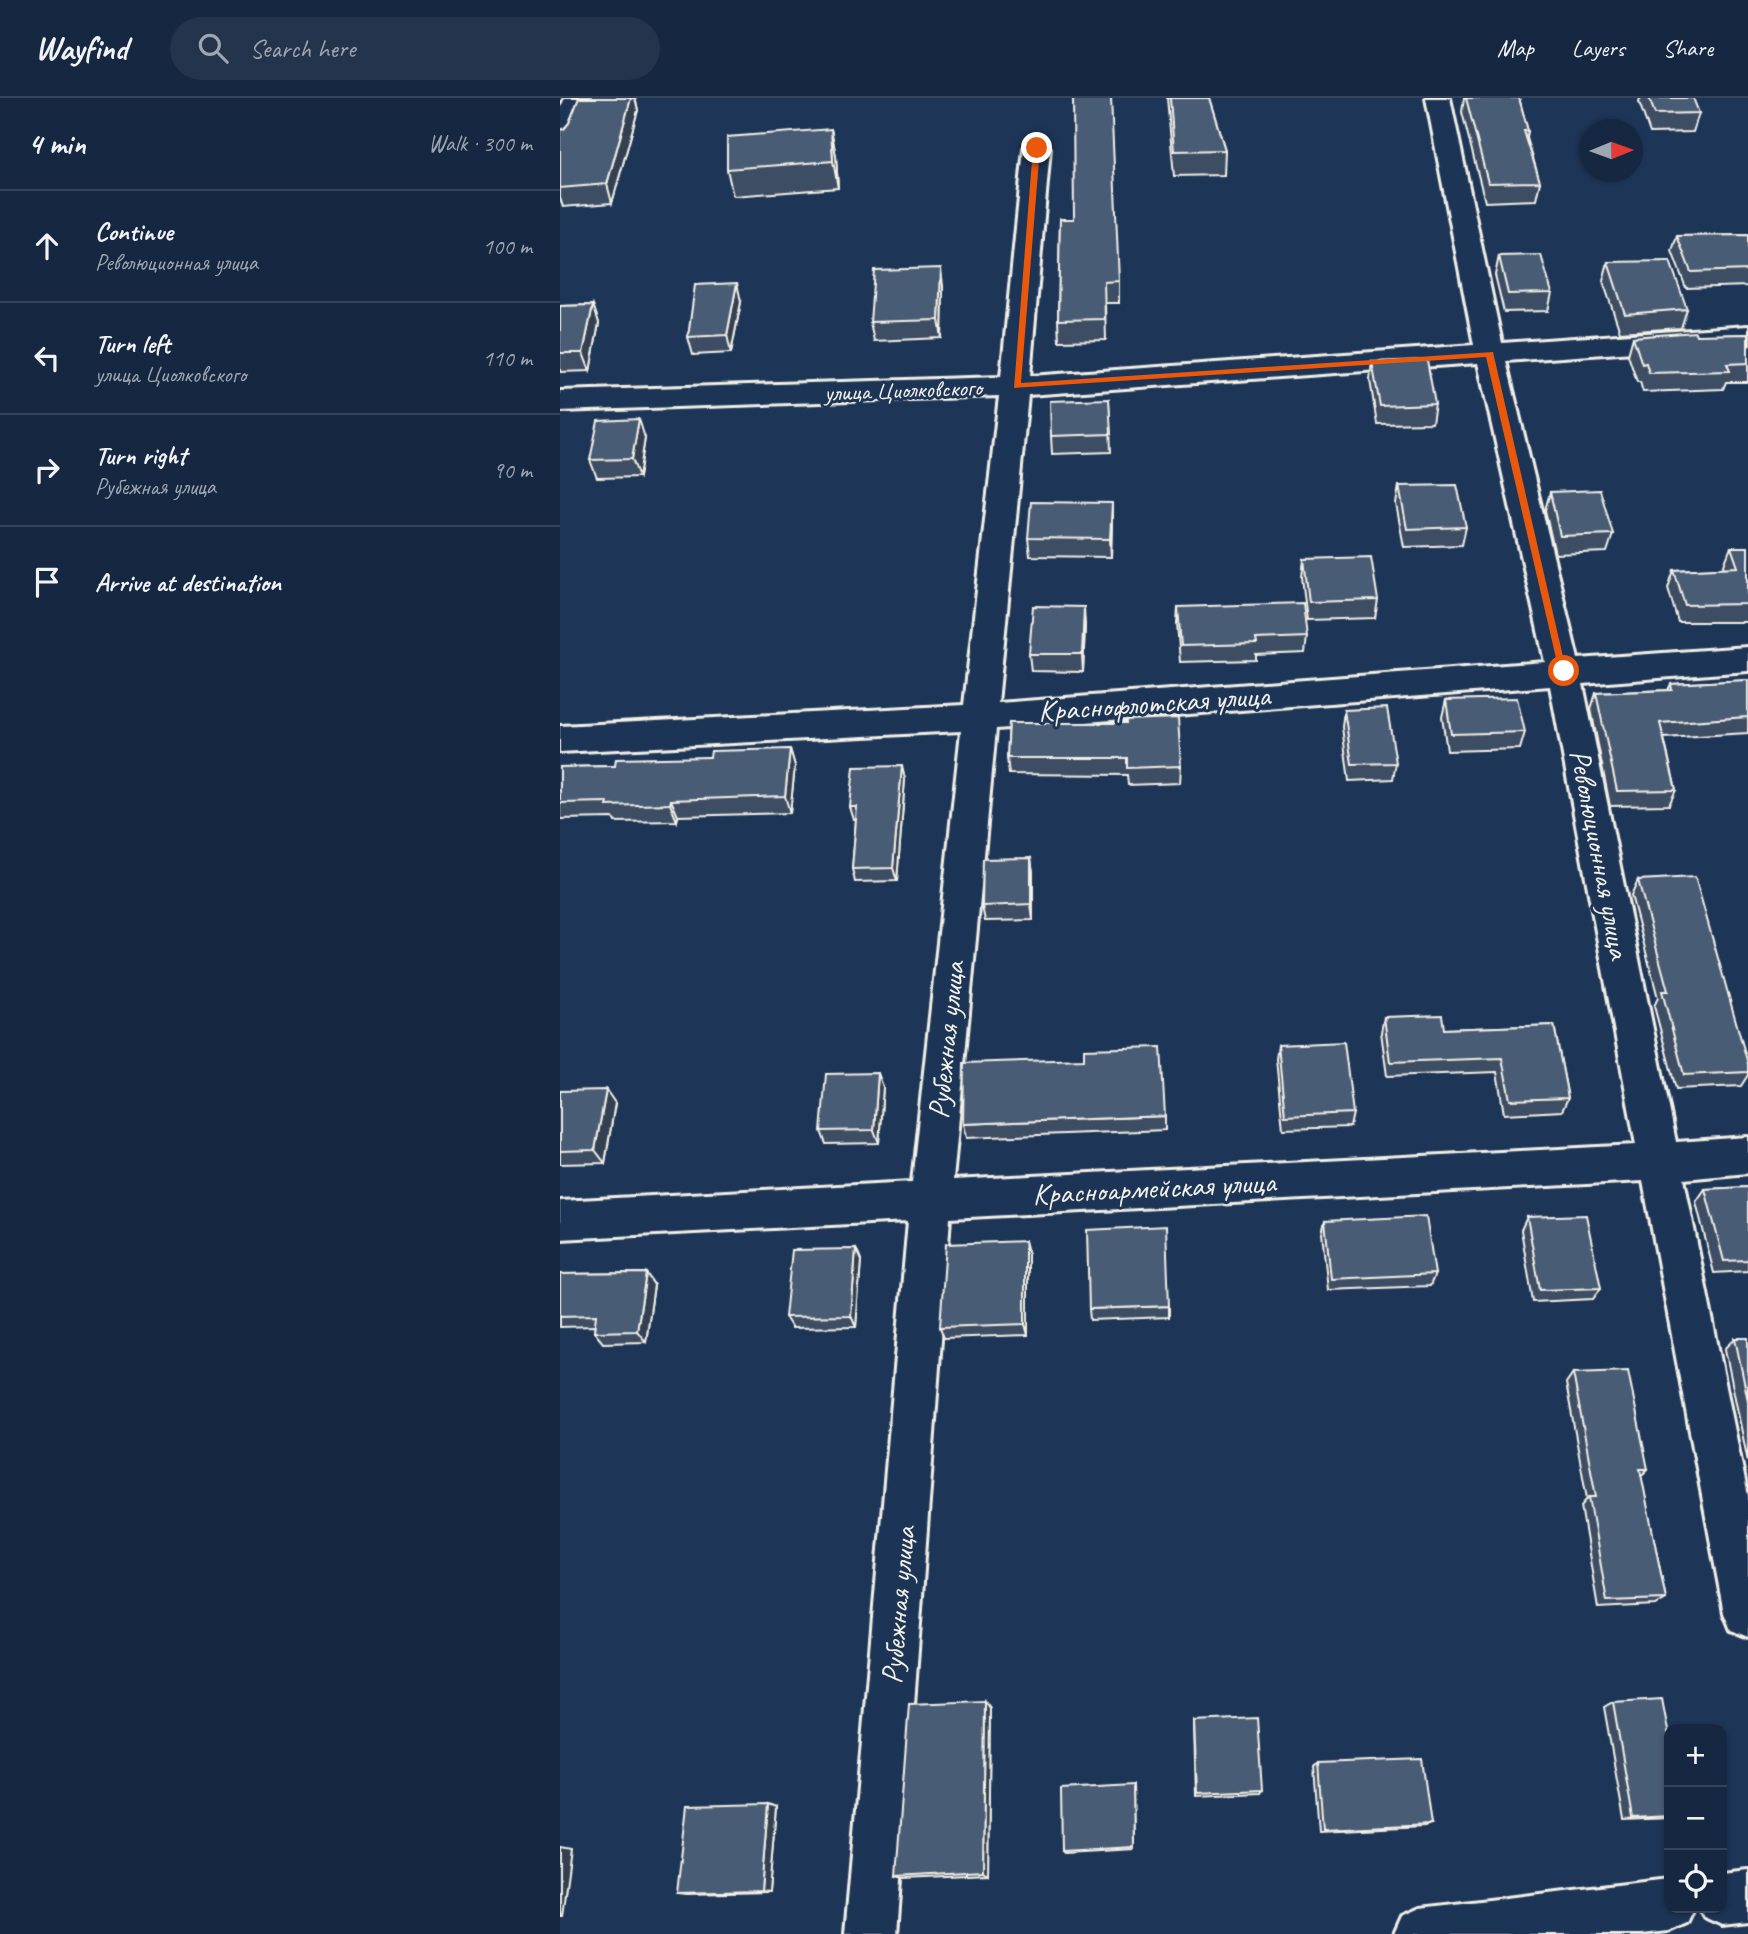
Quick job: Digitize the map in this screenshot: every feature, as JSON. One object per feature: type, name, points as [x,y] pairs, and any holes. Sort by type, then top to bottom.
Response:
[{"type":"street","points":[[560,140],[577,98]]},
{"type":"street","name":"Революционная улица","points":[[1438,98],[1490,354],[1564,671],[1748,1613]]},
{"type":"street","name":"Рубежная улица","points":[[872,1934],[930,1199],[979,717],[1017,386],[1037,148]]},
{"type":"street","name":"улица Циолковского","points":[[560,401],[1017,386],[1748,335]]},
{"type":"street","name":"Краснофлотская улица","points":[[560,739],[979,717],[1748,659]]},
{"type":"street","name":"Красноармейская улица","points":[[560,1220],[1660,1163],[1748,1156]]},
{"type":"street","points":[[1727,1898],[1748,1896]]},
{"type":"street","points":[[1420,1934],[1664,1906]]},
{"type":"building","points":[[579,98],[631,98],[607,184],[560,188],[560,130],[569,123]]},
{"type":"building","points":[[1073,98],[1111,98],[1119,281],[1104,282],[1105,319],[1058,320],[1060,219],[1074,219]]},
{"type":"building","points":[[1170,98],[1209,98],[1225,150],[1174,151]]},
{"type":"building","points":[[1466,98],[1519,98],[1528,131],[1524,131],[1540,182],[1488,183]]},
{"type":"building","points":[[1649,98],[1693,98],[1699,113],[1655,114]]},
{"type":"building","points":[[831,129],[833,161],[727,169],[727,137]]},
{"type":"building","points":[[1748,235],[1748,270],[1691,272],[1677,236]]},
{"type":"building","points":[[1541,255],[1552,293],[1508,294],[1499,256]]},
{"type":"building","points":[[1670,261],[1687,309],[1625,314],[1608,262]]},
{"type":"building","points":[[941,268],[939,320],[870,322],[874,270]]},
{"type":"building","points":[[737,283],[727,335],[688,337],[695,285]]},
{"type":"building","points":[[593,305],[583,353],[560,353],[560,306]]},
{"type":"building","points":[[1695,332],[1696,335],[1748,334],[1748,363],[1727,364],[1730,371],[1649,373],[1646,363],[1642,364],[1633,337]]},
{"type":"building","points":[[1427,360],[1435,404],[1380,406],[1372,362]]},
{"type":"building","points":[[1109,399],[1111,434],[1051,436],[1050,401]]},
{"type":"building","points":[[639,419],[632,459],[590,460],[598,421]]},
{"type":"building","points":[[1457,485],[1466,527],[1407,529],[1399,486]]},
{"type":"building","points":[[1600,490],[1613,534],[1560,536],[1550,492]]},
{"type":"building","points":[[1031,502],[1112,503],[1110,539],[1028,538]]},
{"type":"building","points":[[1731,547],[1748,547],[1748,604],[1685,605],[1674,570],[1738,567]]},
{"type":"building","points":[[1371,557],[1378,600],[1309,602],[1304,559]]},
{"type":"building","points":[[1303,603],[1307,637],[1256,639],[1257,644],[1181,646],[1178,607]]},
{"type":"building","points":[[1033,606],[1084,607],[1082,654],[1029,654]]},
{"type":"building","points":[[1748,680],[1748,717],[1660,723],[1676,790],[1617,791],[1596,693],[1672,690],[1671,684]]},
{"type":"building","points":[[1517,698],[1525,732],[1451,734],[1446,700]]},
{"type":"building","points":[[1387,708],[1396,763],[1352,764],[1344,710]]},
{"type":"building","points":[[1178,718],[1181,766],[1127,768],[1127,758],[1007,758],[1009,723],[1126,723],[1126,720]]},
{"type":"building","points":[[790,749],[785,796],[671,800],[670,804],[607,806],[608,802],[560,803],[560,767],[615,766],[616,759],[710,757],[711,751]]},
{"type":"building","points":[[902,766],[893,868],[852,869],[857,807],[850,807],[854,767]]},
{"type":"building","points":[[1031,858],[1031,904],[982,906],[983,859]]},
{"type":"building","points":[[1695,877],[1748,1072],[1684,1075],[1662,991],[1668,991],[1638,880]]},
{"type":"building","points":[[1442,1015],[1444,1029],[1554,1025],[1568,1098],[1510,1100],[1502,1058],[1390,1062],[1384,1017]]},
{"type":"building","points":[[1344,1042],[1353,1113],[1285,1116],[1278,1045]]},
{"type":"building","points":[[1161,1047],[1165,1116],[963,1124],[964,1063],[1084,1059],[1084,1049]]},
{"type":"building","points":[[878,1073],[874,1130],[821,1131],[826,1074]]},
{"type":"building","points":[[606,1090],[595,1150],[560,1151],[560,1091]]},
{"type":"building","points":[[1748,1187],[1748,1260],[1724,1261],[1705,1189]]},
{"type":"building","points":[[1586,1215],[1601,1288],[1540,1290],[1527,1217]]},
{"type":"building","points":[[1426,1216],[1435,1274],[1331,1279],[1325,1221]]},
{"type":"building","points":[[1166,1226],[1169,1306],[1089,1309],[1087,1230]]},
{"type":"building","points":[[1025,1241],[1025,1324],[940,1327],[946,1244]]},
{"type":"building","points":[[856,1249],[851,1316],[785,1317],[792,1250]]},
{"type":"building","points":[[646,1273],[637,1331],[594,1332],[596,1315],[560,1316],[560,1274]]},
{"type":"building","points":[[1735,1338],[1748,1338],[1748,1401]]},
{"type":"building","points":[[1628,1371],[1648,1469],[1640,1469],[1666,1599],[1607,1601],[1589,1497],[1596,1497],[1573,1373]]},
{"type":"building","points":[[1662,1699],[1667,1724],[1664,1724],[1664,1816],[1633,1818],[1613,1702]]},
{"type":"building","points":[[985,1701],[983,1871],[896,1876],[909,1704]]},
{"type":"building","points":[[1257,1718],[1262,1790],[1197,1793],[1194,1721]]},
{"type":"building","points":[[1422,1759],[1431,1824],[1323,1829],[1318,1763]]},
{"type":"building","points":[[1133,1785],[1134,1847],[1062,1851],[1061,1789]]},
{"type":"building","points":[[768,1804],[761,1891],[677,1893],[687,1806]]},
{"type":"route","points":[[1037,148],[1017,386],[1490,354],[1564,671]]}]
